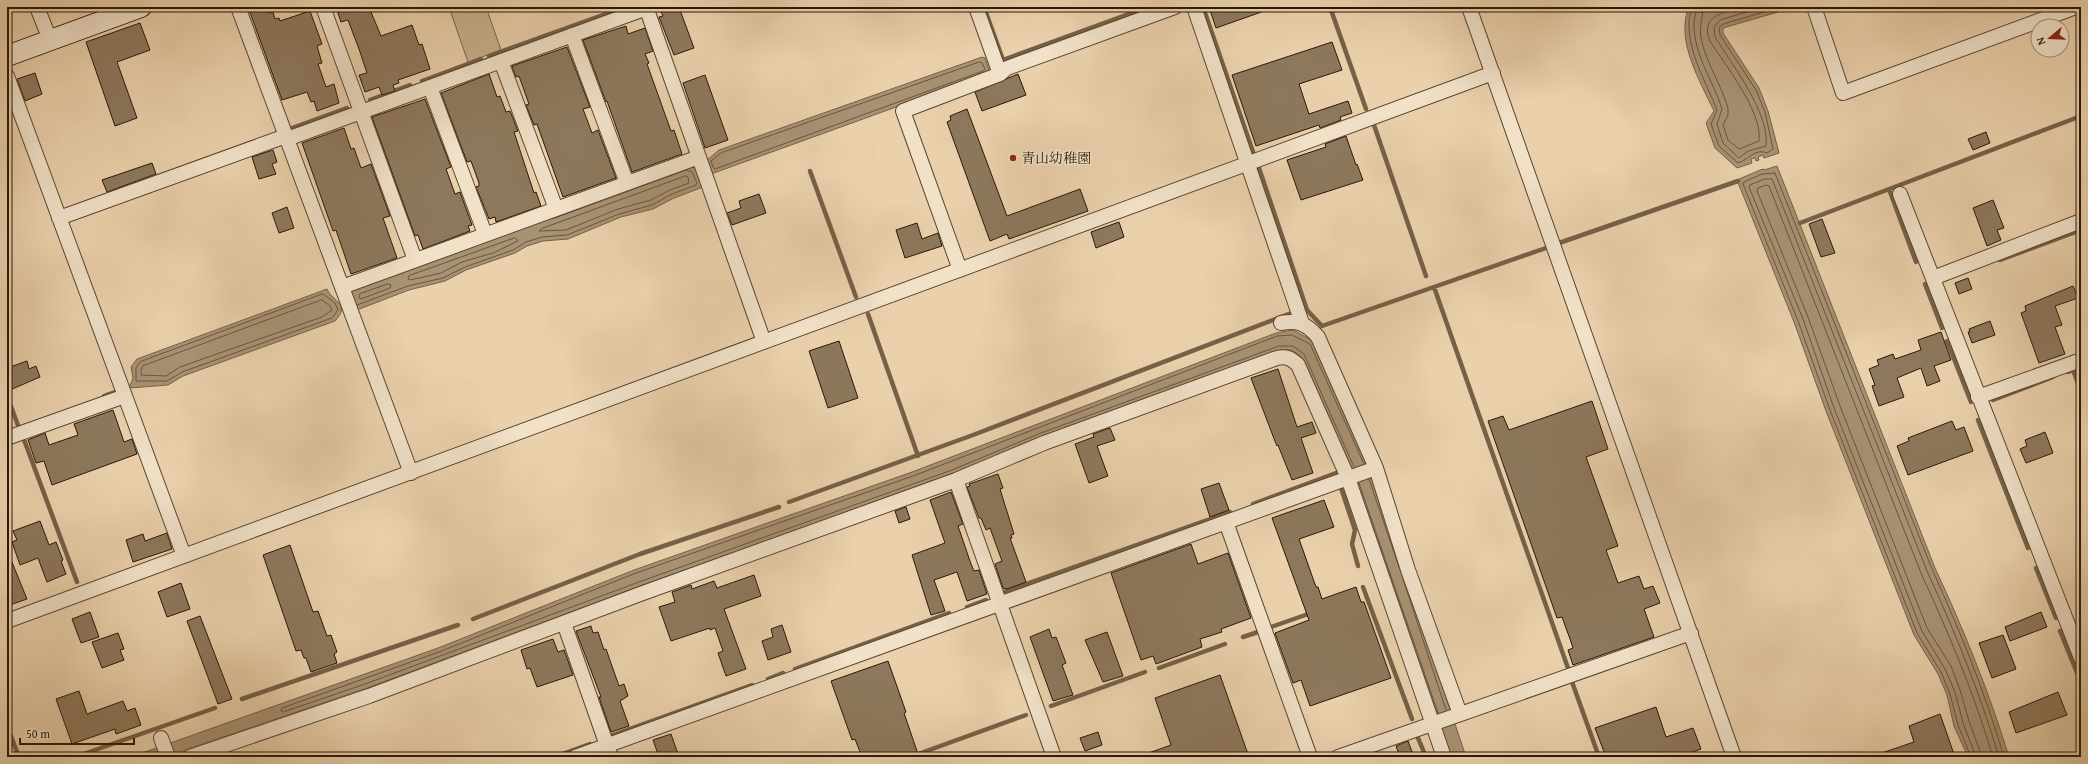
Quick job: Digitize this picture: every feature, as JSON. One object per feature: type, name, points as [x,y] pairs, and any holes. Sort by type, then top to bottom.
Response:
[{"type":"main road","points":[[7,56],[141,7]]},
{"type":"street","points":[[38,7],[50,40]]},
{"type":"street","points":[[238,7],[410,473]]},
{"type":"street","points":[[323,7],[360,112],[416,260]]},
{"type":"street","points":[[59,218],[430,87],[646,7],[764,342]]},
{"type":"street","points":[[976,7],[1000,74]]},
{"type":"street","points":[[960,270],[903,111],[1000,74],[1007,68],[1175,7]]},
{"type":"street","points":[[1194,7],[1302,323]]},
{"type":"street","points":[[1469,7],[1734,757]]},
{"type":"street","points":[[1814,7],[1843,93],[2076,7]]},
{"type":"street","points":[[572,35],[627,183]]},
{"type":"street","points":[[501,61],[556,209]]},
{"type":"street","points":[[7,621],[1492,73]]},
{"type":"street","points":[[7,76],[184,556]]},
{"type":"street","points":[[430,87],[485,234]]},
{"type":"street","points":[[342,287],[699,157]]},
{"type":"street","points":[[1900,194],[2081,658]]},
{"type":"street","points":[[1933,278],[2081,221]]},
{"type":"street","points":[[1281,323],[1292,321],[1302,323],[1310,328],[1318,337],[1374,468],[1457,715]]},
{"type":"street","points":[[190,757],[369,696],[956,480],[1044,443],[1285,356],[1292,359],[1298,365],[1349,477],[1434,723],[1444,757]]},
{"type":"street","points":[[1978,397],[2081,360]]},
{"type":"street","points":[[7,438],[125,396]]},
{"type":"street","points":[[575,757],[609,751],[999,604],[1374,468]]},
{"type":"street","points":[[956,480],[1054,757]]},
{"type":"street","points":[[1226,522],[1310,757]]},
{"type":"street","points":[[564,623],[609,751]]},
{"type":"street","points":[[1338,757],[1691,633]]},
{"type":"shaded area","points":[[449,7],[486,7],[501,50],[468,62]]},
{"type":"water","points":[[1689,7],[1795,7],[1723,28],[1723,33],[1759,88],[1768,111],[1779,153],[1764,158],[1763,155],[1758,157],[1759,160],[1756,161],[1755,158],[1751,159],[1752,163],[1737,168],[1715,148],[1706,123],[1714,111],[1696,74],[1687,46],[1685,20]]},
{"type":"water","points":[[982,57],[985,58],[990,73],[711,174],[706,161],[719,150]]},
{"type":"water","points":[[686,166],[695,168],[703,187],[674,198],[653,209],[621,217],[568,239],[543,241],[527,246],[515,253],[466,270],[445,281],[409,290],[354,311],[349,289]]},
{"type":"water","points":[[1777,166],[1935,568],[1975,661],[2009,757],[1968,757],[1954,726],[1947,695],[1938,674],[1914,635],[1826,411],[1794,322],[1737,180],[1760,170]]},
{"type":"water","points":[[327,289],[341,307],[341,311],[335,321],[183,376],[168,385],[129,388],[133,378],[131,367],[137,359]]},
{"type":"water","points":[[1293,330],[1313,341],[1367,460],[1466,757],[1451,757],[1346,458],[1300,356],[1292,350],[1280,350],[1042,437],[954,473],[640,586],[367,688],[165,757],[131,757],[438,648],[634,570],[912,472],[1276,333]]},
{"type":"building","points":[[248,7],[267,7],[269,13],[273,12],[275,19],[279,18],[280,21],[310,11],[322,44],[317,46],[322,63],[318,64],[326,87],[334,84],[339,103],[317,111],[314,101],[311,102],[307,92],[282,100]]},
{"type":"building","points":[[336,7],[378,7],[379,9],[371,12],[381,36],[412,25],[419,45],[422,44],[430,69],[398,80],[399,83],[393,85],[395,91],[382,95],[379,87],[365,92],[359,75],[367,73],[359,49],[348,20],[341,22]]},
{"type":"building","points":[[659,7],[674,7],[675,11],[680,10],[694,48],[674,55],[659,17],[663,16]]},
{"type":"building","points":[[1209,7],[1270,7],[1270,9],[1216,28]]},
{"type":"building","points":[[140,23],[150,50],[117,62],[137,118],[115,126],[86,42]]},
{"type":"building","points":[[626,26],[628,34],[645,28],[653,51],[645,54],[649,63],[647,64],[671,131],[674,130],[682,154],[632,172],[607,101],[606,102],[583,40]]},
{"type":"building","points":[[1332,42],[1342,70],[1299,84],[1309,114],[1348,101],[1352,113],[1340,117],[1341,120],[1320,128],[1319,125],[1256,146],[1232,75]]},
{"type":"building","points":[[567,47],[590,107],[583,109],[592,133],[598,130],[616,178],[563,197],[537,124],[534,125],[526,105],[529,104],[519,76],[516,77],[512,66]]},
{"type":"building","points":[[35,73],[42,94],[25,101],[17,79]]},
{"type":"building","points":[[489,74],[497,97],[500,96],[506,112],[510,111],[518,131],[514,132],[534,193],[536,192],[541,206],[496,222],[495,217],[489,219],[476,187],[479,186],[479,183],[471,161],[467,162],[441,93]]},
{"type":"building","points":[[1018,74],[1026,95],[982,111],[975,92]]},
{"type":"building","points":[[705,75],[728,140],[705,148],[683,83]]},
{"type":"building","points":[[425,99],[451,167],[446,169],[455,194],[460,192],[472,225],[468,226],[470,231],[423,249],[418,235],[415,236],[372,117]]},
{"type":"building","points":[[967,109],[1007,216],[1080,189],[1088,211],[1009,239],[1007,234],[990,241],[947,122],[951,120],[950,116]]},
{"type":"building","points":[[344,128],[351,149],[354,148],[361,168],[371,164],[390,216],[383,218],[397,258],[351,274],[336,230],[333,231],[302,143]]},
{"type":"building","points":[[1986,132],[1990,143],[1973,150],[1968,139]]},
{"type":"building","points":[[1346,136],[1363,180],[1301,200],[1287,160],[1326,147],[1325,144]]},
{"type":"building","points":[[273,150],[277,162],[272,164],[276,174],[259,179],[252,157]]},
{"type":"building","points":[[152,163],[156,174],[107,192],[102,180]]},
{"type":"building","points":[[759,194],[766,213],[732,225],[727,213],[741,208],[739,201]]},
{"type":"building","points":[[1993,200],[2004,228],[1997,230],[2001,240],[1987,246],[1973,208]]},
{"type":"building","points":[[287,207],[294,228],[279,233],[272,213]]},
{"type":"building","points":[[1822,219],[1835,253],[1821,257],[1809,224]]},
{"type":"building","points":[[1119,222],[1124,237],[1096,248],[1091,232]]},
{"type":"building","points":[[917,223],[922,239],[938,233],[942,246],[905,258],[896,230]]},
{"type":"building","points":[[1968,278],[1972,289],[1959,294],[1955,283]]},
{"type":"building","points":[[2073,286],[2078,298],[2055,306],[2062,325],[2055,327],[2065,354],[2039,363],[2021,313],[2026,311],[2025,306]]},
{"type":"building","points":[[1990,321],[1995,335],[1972,343],[1968,332],[1970,332],[1969,329]]},
{"type":"building","points":[[1941,332],[1951,360],[1934,366],[1940,381],[1927,386],[1921,368],[1897,378],[1904,397],[1879,406],[1872,386],[1875,385],[1869,369],[1879,365],[1877,360],[1893,354],[1895,359],[1921,350],[1918,340]]},
{"type":"building","points":[[839,341],[858,398],[828,408],[809,351]]},
{"type":"building","points":[[27,361],[29,369],[36,366],[40,377],[10,390],[7,383],[7,368]]},
{"type":"building","points":[[1278,369],[1297,427],[1312,422],[1316,433],[1301,438],[1313,473],[1292,480],[1278,445],[1277,446],[1251,378]]},
{"type":"building","points":[[1592,401],[1608,449],[1586,457],[1618,546],[1606,550],[1618,583],[1639,576],[1644,589],[1653,586],[1660,603],[1644,609],[1654,637],[1573,665],[1568,650],[1573,648],[1570,639],[1562,617],[1557,618],[1488,421],[1503,416],[1509,430]]},
{"type":"building","points":[[113,410],[124,442],[132,439],[137,454],[52,485],[44,461],[36,463],[28,440],[45,433],[49,445],[78,435],[74,424]]},
{"type":"building","points":[[1952,421],[1956,430],[1964,427],[1973,451],[1908,475],[1897,446],[1909,441],[1908,438]]},
{"type":"building","points":[[1110,428],[1115,440],[1097,446],[1108,476],[1089,483],[1075,444],[1094,437],[1093,434]]},
{"type":"building","points":[[2045,432],[2053,453],[2026,463],[2020,449],[2027,446],[2025,440]]},
{"type":"building","points":[[998,474],[1003,488],[1000,489],[1014,534],[1011,535],[1012,538],[1010,538],[1026,582],[1007,589],[1003,588],[995,564],[1002,561],[990,528],[986,530],[981,518],[979,518],[967,487],[970,486],[969,484]]},
{"type":"building","points":[[1219,483],[1229,510],[1210,517],[1201,489]]},
{"type":"building","points":[[951,492],[963,524],[958,526],[971,564],[974,571],[979,570],[987,594],[967,601],[957,572],[934,580],[945,611],[931,615],[912,555],[945,543],[930,500]]},
{"type":"building","points":[[1324,500],[1334,527],[1299,539],[1316,587],[1318,587],[1322,599],[1356,587],[1361,602],[1364,602],[1391,678],[1310,706],[1301,680],[1293,683],[1275,633],[1309,620],[1272,518]]},
{"type":"building","points":[[906,507],[910,519],[899,523],[895,511]]},
{"type":"building","points":[[40,521],[49,545],[56,542],[63,560],[61,561],[66,574],[47,582],[38,558],[20,565],[12,542],[17,540],[13,531]]},
{"type":"building","points":[[167,533],[172,549],[133,562],[126,540],[143,534],[145,541]]},
{"type":"building","points":[[1191,544],[1198,564],[1228,553],[1251,618],[1221,629],[1222,632],[1200,639],[1202,647],[1156,664],[1153,656],[1141,660],[1111,573]]},
{"type":"building","points":[[290,545],[313,612],[318,611],[327,636],[331,635],[337,652],[334,654],[337,663],[311,672],[306,658],[304,658],[301,650],[296,651],[263,555]]},
{"type":"building","points":[[7,550],[27,599],[7,606]]},
{"type":"building","points":[[754,575],[761,596],[724,609],[746,669],[726,676],[718,653],[723,651],[715,628],[710,630],[710,628],[671,641],[659,607],[675,602],[672,592],[691,585],[692,589],[714,581],[717,588]]},
{"type":"building","points":[[181,583],[190,609],[167,617],[158,592]]},
{"type":"building","points":[[90,612],[99,637],[81,643],[72,619]]},
{"type":"building","points":[[2041,612],[2047,627],[2010,641],[2005,627]]},
{"type":"building","points":[[200,616],[232,699],[218,704],[187,621]]},
{"type":"building","points":[[782,625],[791,652],[768,660],[762,641],[773,637],[771,629]]},
{"type":"building","points":[[591,626],[593,633],[598,632],[604,650],[606,649],[619,686],[624,684],[628,696],[620,701],[629,726],[611,732],[599,697],[601,697],[576,631]]},
{"type":"building","points":[[1049,629],[1052,638],[1056,637],[1066,663],[1062,665],[1073,695],[1053,701],[1030,637]]},
{"type":"building","points":[[1107,632],[1123,676],[1103,682],[1085,640]]},
{"type":"building","points":[[118,633],[124,649],[120,650],[124,660],[102,668],[92,642]]},
{"type":"building","points":[[2003,635],[2016,669],[1992,678],[1979,643]]},
{"type":"building","points":[[553,639],[558,652],[564,650],[573,675],[537,687],[530,668],[527,669],[521,650]]},
{"type":"building","points":[[888,661],[906,712],[904,713],[919,757],[862,757],[855,739],[852,740],[831,681]]},
{"type":"building","points":[[1220,675],[1249,757],[1144,757],[1143,755],[1171,745],[1155,698]]},
{"type":"building","points":[[79,691],[87,714],[123,701],[127,711],[135,708],[141,725],[116,734],[115,729],[72,744],[56,699]]},
{"type":"building","points":[[2058,692],[2067,715],[2016,733],[2009,712]]},
{"type":"building","points":[[1656,707],[1666,737],[1693,728],[1701,749],[1678,757],[1606,757],[1595,728]]},
{"type":"building","points":[[1940,714],[1955,757],[1876,757],[1876,755],[1914,742],[1909,726]]},
{"type":"building","points":[[1098,732],[1102,745],[1085,751],[1080,738]]},
{"type":"building","points":[[671,734],[679,757],[659,757],[653,740]]},
{"type":"building","points":[[1408,741],[1414,757],[1400,757],[1396,746]]},
{"type":"waterway","points":[[489,56],[625,7]]},
{"type":"waterway","points":[[984,7],[1003,60],[1148,7]]},
{"type":"waterway","points":[[1203,7],[1253,152]]},
{"type":"waterway","points":[[1330,7],[1366,109]]},
{"type":"waterway","points":[[422,81],[481,59]]},
{"type":"waterway","points":[[370,100],[410,85]]},
{"type":"waterway","points":[[292,128],[347,108]]},
{"type":"waterway","points":[[1800,223],[2081,116]]},
{"type":"waterway","points":[[1374,125],[1426,276]]},
{"type":"waterway","points":[[1259,168],[1307,310],[1322,326],[1546,248]]},
{"type":"waterway","points":[[810,171],[856,297]]},
{"type":"waterway","points":[[1559,243],[1738,181]]},
{"type":"waterway","points":[[1889,189],[1916,262]]},
{"type":"waterway","points":[[2000,260],[2081,230]]},
{"type":"waterway","points":[[1925,284],[1942,328]]},
{"type":"waterway","points":[[1434,287],[1569,671]]},
{"type":"waterway","points":[[789,502],[973,435],[1294,312]]},
{"type":"waterway","points":[[868,314],[918,456]]},
{"type":"waterway","points":[[1947,341],[1971,402]]},
{"type":"waterway","points":[[2068,372],[2073,370],[2081,391]]},
{"type":"waterway","points":[[1993,400],[2053,377]]},
{"type":"waterway","points":[[104,396],[115,392]]},
{"type":"waterway","points":[[7,396],[19,428]]},
{"type":"waterway","points":[[1978,420],[2028,548]]},
{"type":"waterway","points":[[23,437],[77,582]]},
{"type":"waterway","points":[[1253,504],[1336,473]]},
{"type":"waterway","points":[[1340,485],[1355,530],[1352,544],[1358,566]]},
{"type":"waterway","points":[[473,619],[640,554],[779,507]]},
{"type":"waterway","points":[[1004,592],[1230,512]]},
{"type":"waterway","points":[[2036,568],[2056,618]]},
{"type":"waterway","points":[[1363,587],[1412,719]]},
{"type":"waterway","points":[[967,607],[986,600]]},
{"type":"waterway","points":[[795,669],[949,613]]},
{"type":"waterway","points":[[1271,627],[1311,613]]},
{"type":"waterway","points":[[242,699],[458,625]]},
{"type":"waterway","points":[[1243,637],[1261,631]]},
{"type":"waterway","points":[[2060,631],[2080,680]]},
{"type":"waterway","points":[[1159,668],[1225,644]]},
{"type":"waterway","points":[[1051,706],[1145,672]]},
{"type":"waterway","points":[[768,679],[783,673]]},
{"type":"waterway","points":[[1571,679],[1599,757]]},
{"type":"waterway","points":[[610,736],[752,685]]},
{"type":"waterway","points":[[75,757],[215,708]]},
{"type":"waterway","points":[[910,757],[1026,715]]},
{"type":"waterway","points":[[7,726],[19,757]]},
{"type":"waterway","points":[[1418,738],[1426,757]]},
{"type":"waterway","points":[[554,757],[590,744]]},
{"type":"place","name":"青山幼稚園","points":[[1013,158]]}]
